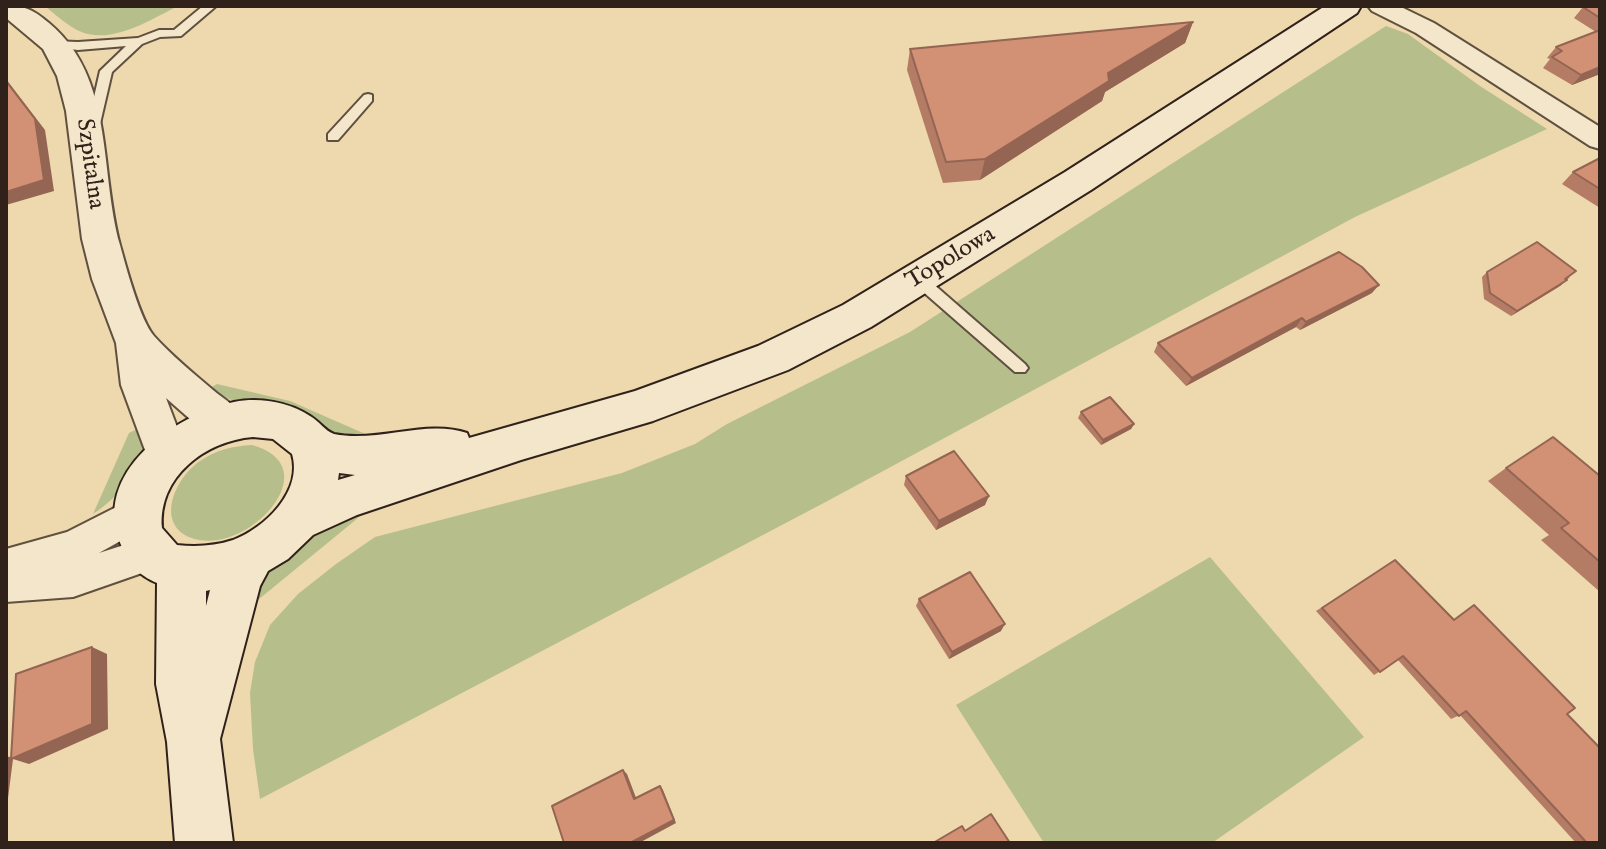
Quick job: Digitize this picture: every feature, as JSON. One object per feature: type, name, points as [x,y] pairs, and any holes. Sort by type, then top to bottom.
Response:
[{"type":"main road","name":"Topolowa","points":[[298,519],[346,498],[521,441],[638,408],[773,358],[857,316],[1078,181],[1346,6]]},
{"type":"main road","points":[[156,546],[216,569],[250,557],[277,540],[298,519],[313,491],[317,464],[309,441],[295,429],[275,420],[252,418],[226,423],[195,435],[167,456],[146,483],[156,546],[180,635],[182,684],[194,742],[204,843]]},
{"type":"main road","name":"Topolowa","points":[[309,441],[316,449],[351,455],[521,441]]},
{"type":"main road","points":[[194,742],[237,582],[250,557]]},
{"type":"street","name":"Szpitalna","points":[[10,6],[55,44],[73,76],[88,150],[100,239],[111,279],[136,343],[141,385],[167,456]]},
{"type":"street","points":[[1380,6],[1425,28],[1600,140]]},
{"type":"street","name":"Szpitalna","points":[[136,343],[188,390],[200,407],[226,423]]},
{"type":"street","points":[[6,566],[75,547],[156,546]]},
{"type":"street","points":[[6,584],[73,579],[156,546]]},
{"type":"lane","points":[[55,44],[78,46],[139,41],[159,34],[177,33],[209,7]]},
{"type":"lane","points":[[88,150],[106,71],[139,41]]},
{"type":"lane","points":[[333,137],[368,98]]},
{"type":"lane","points":[[918,279],[1020,368]]},
{"type":"green space","points":[[45,6],[178,6],[134,28],[99,35],[76,30]]},
{"type":"green space","points":[[1386,26],[1408,34],[1547,129],[1355,217],[820,505],[260,799],[250,693],[255,662],[270,625],[298,594],[375,537],[622,473],[695,444],[727,424],[910,332]]},
{"type":"green space","points":[[217,384],[290,401],[370,436],[369,442],[331,435],[300,410],[285,406],[241,404],[217,394],[212,387]]},
{"type":"green space","points":[[141,427],[141,453],[131,477],[114,498],[93,514],[129,433]]},
{"type":"green space","points":[[252,445],[274,456],[283,470],[283,487],[274,504],[260,520],[220,540],[199,540],[185,535],[176,527],[172,504],[175,492],[190,469],[212,454]]},
{"type":"green space","points":[[366,508],[358,518],[253,604],[260,577],[313,529]]},
{"type":"green space","points":[[1210,557],[1364,737],[1212,843],[1044,843],[956,705]]},
{"type":"building","points":[[1600,6],[1600,18],[1583,7]]},
{"type":"building","points":[[1193,22],[1108,73],[1109,81],[985,159],[946,162],[910,49]]},
{"type":"building","points":[[1600,30],[1600,67],[1581,75],[1552,57],[1562,51],[1556,47]]},
{"type":"building","points":[[6,81],[35,119],[44,180],[6,192]]},
{"type":"building","points":[[1600,158],[1600,189],[1573,172]]},
{"type":"building","points":[[1537,242],[1576,271],[1517,311],[1490,293],[1487,272]]},
{"type":"building","points":[[1339,252],[1362,267],[1379,285],[1306,322],[1302,318],[1192,378],[1158,343]]},
{"type":"building","points":[[1110,397],[1134,424],[1103,440],[1081,412]]},
{"type":"building","points":[[1553,437],[1600,476],[1600,562],[1561,528],[1569,523],[1506,468]]},
{"type":"building","points":[[954,451],[989,496],[939,521],[906,476]]},
{"type":"building","points":[[1395,560],[1454,620],[1474,605],[1575,708],[1567,714],[1600,748],[1600,843],[1587,843],[1466,711],[1459,716],[1403,656],[1380,672],[1322,608]]},
{"type":"building","points":[[970,572],[1005,624],[952,652],[919,599]]},
{"type":"building","points":[[92,647],[92,724],[11,759],[16,674]]},
{"type":"building","points":[[623,770],[634,799],[660,786],[674,820],[630,843],[564,843],[552,806]]},
{"type":"building","points":[[991,814],[1010,843],[933,843],[962,826],[965,831]]}]
